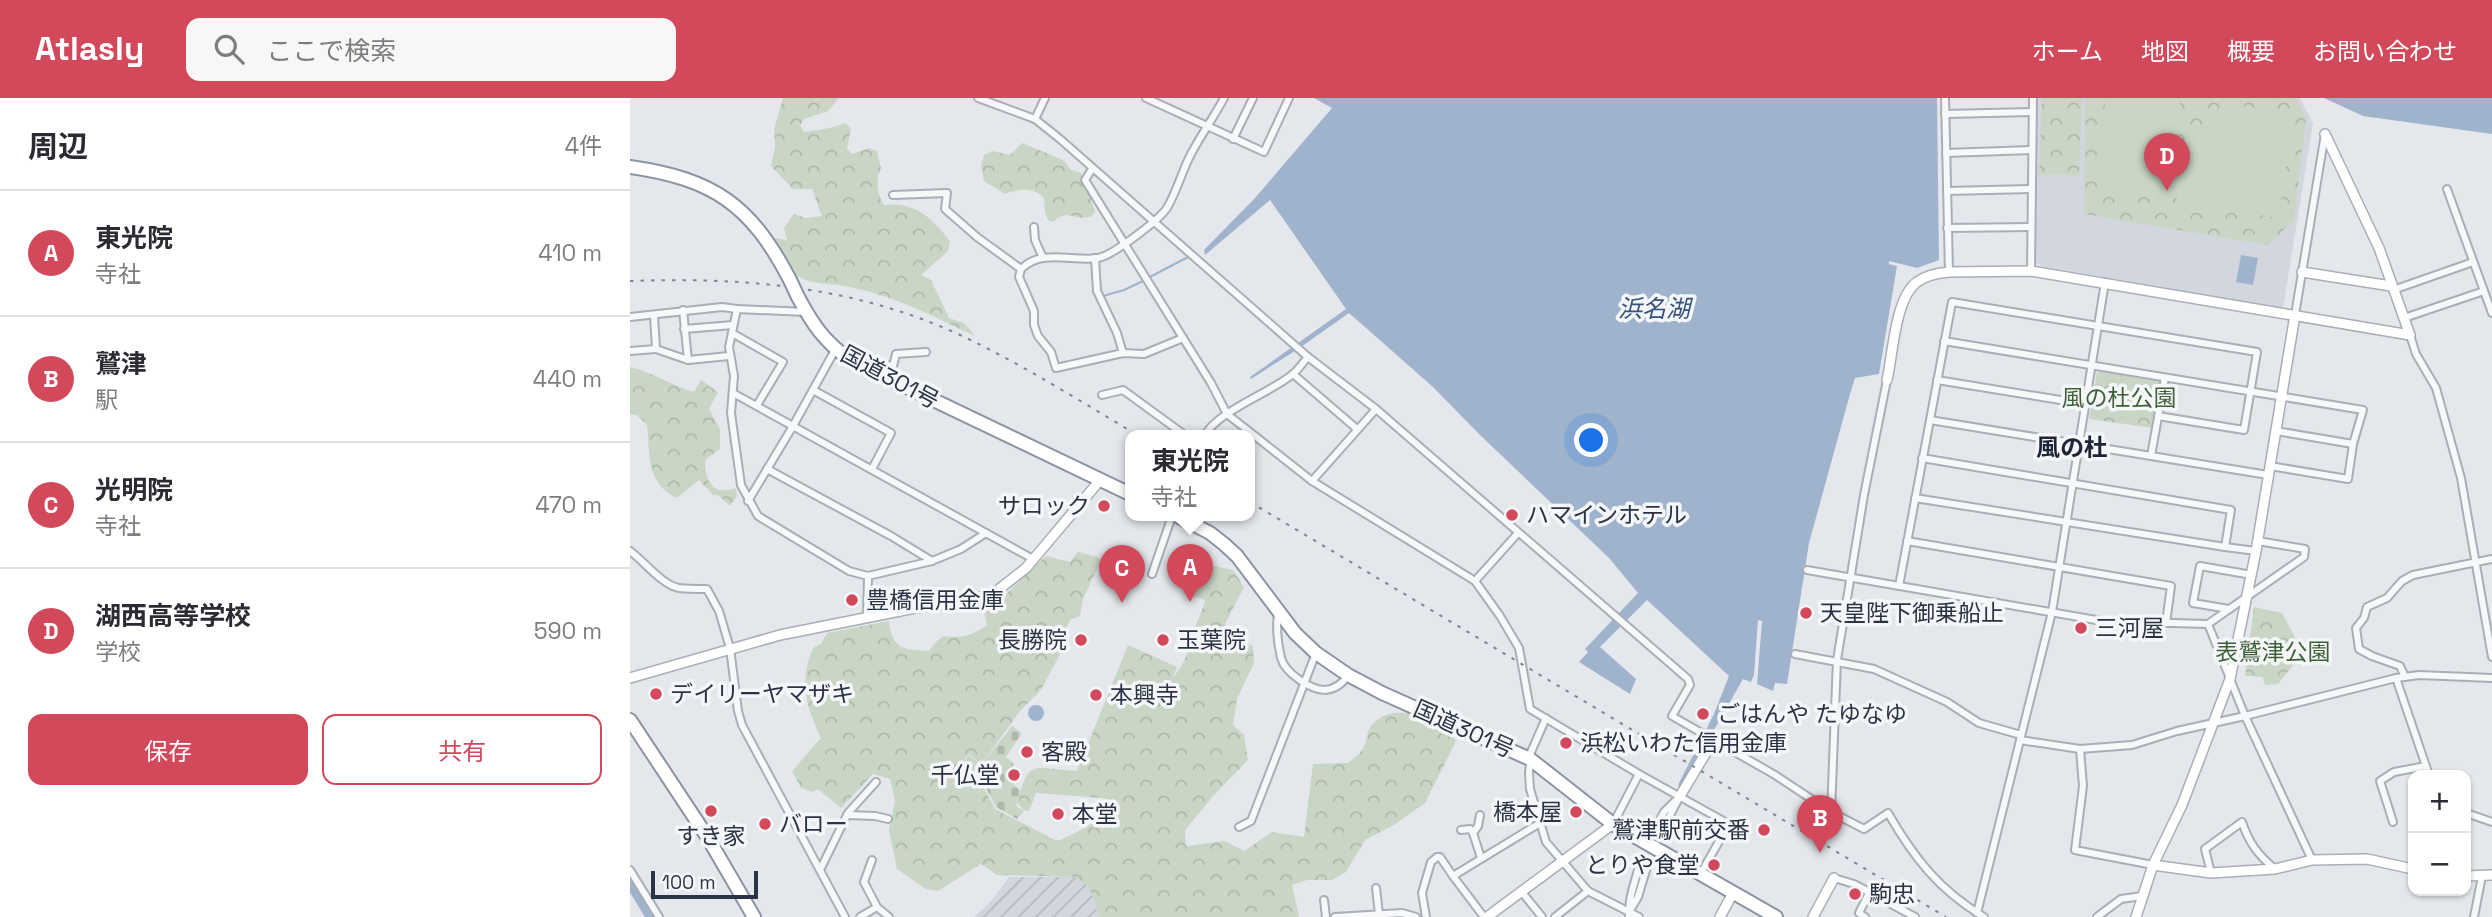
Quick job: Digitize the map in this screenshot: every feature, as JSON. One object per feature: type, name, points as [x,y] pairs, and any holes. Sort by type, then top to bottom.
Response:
[{"type":"highway","name":"国道301号","points":[[630,167],[676,176],[722,195],[750,219],[763,233],[806,312],[835,350],[873,373],[1125,491]]},
{"type":"highway","name":"国道301号","points":[[1185,521],[1210,533],[1237,556],[1278,612],[1316,653],[1348,675],[1530,759],[1613,824],[1776,917]]},
{"type":"highway","points":[[630,719],[708,838],[754,917]]},
{"type":"street","points":[[978,98],[1035,119],[1308,357],[1376,409],[1688,679],[1690,685],[1672,716],[1775,775],[1830,812],[1864,829],[1888,813],[1924,869],[1980,916],[2052,612],[2105,282]]},
{"type":"street","points":[[1035,119],[1045,98]]},
{"type":"street","points":[[1146,98],[1264,152],[1289,98]]},
{"type":"street","points":[[1183,338],[1144,354],[1123,353],[1056,368],[1051,352],[1038,336],[1034,325],[1034,311],[1019,277],[1021,269],[1034,260],[1107,256],[1153,221],[1166,209],[1192,153],[1224,98]]},
{"type":"street","points":[[1233,139],[1253,98]]},
{"type":"street","points":[[1945,98],[1948,272]]},
{"type":"street","points":[[2031,271],[2032,98]]},
{"type":"street","points":[[1945,114],[2032,112]]},
{"type":"street","points":[[2136,917],[2153,865],[2182,805],[2230,679],[2252,575],[2325,134]]},
{"type":"street","points":[[2325,134],[2379,248],[2416,354],[2436,388],[2461,478],[2492,657]]},
{"type":"street","points":[[1946,153],[2031,150]]},
{"type":"street","points":[[1092,169],[1085,180],[1211,383],[1227,414],[1247,430]]},
{"type":"street","points":[[1947,191],[2031,189]]},
{"type":"street","points":[[2447,189],[2492,313]]},
{"type":"street","points":[[894,194],[947,193],[946,209],[977,237],[1021,269]]},
{"type":"street","points":[[1034,227],[1035,240],[1043,258]]},
{"type":"street","points":[[1947,229],[2030,227]]},
{"type":"street","points":[[1095,258],[1097,291],[1117,333],[1123,353]]},
{"type":"street","points":[[2302,272],[2392,288],[2473,262]]},
{"type":"street","points":[[1830,812],[1838,660],[1850,578],[1870,461],[1905,298],[1918,281],[1936,273],[2031,271],[2410,335]]},
{"type":"street","points":[[2404,318],[2484,291]]},
{"type":"street","points":[[1899,586],[1952,302],[2257,352],[2244,430],[2158,416]]},
{"type":"street","points":[[630,317],[722,307],[806,312]]},
{"type":"street","points":[[737,309],[729,356],[734,376],[731,413],[741,485],[758,516],[849,571],[868,576],[932,561],[961,549],[986,533]]},
{"type":"street","points":[[683,310],[688,360]]},
{"type":"street","points":[[654,315],[656,349]]},
{"type":"street","points":[[684,329],[733,325]]},
{"type":"street","points":[[732,333],[783,362],[757,405]]},
{"type":"street","points":[[1930,420],[2151,456],[2348,479],[2353,444],[2363,410],[1944,341]]},
{"type":"street","points":[[630,351],[656,349],[688,360],[729,356]]},
{"type":"street","points":[[748,501],[835,350]]},
{"type":"street","points":[[873,373],[877,364],[893,366],[896,354],[926,352]]},
{"type":"street","points":[[1208,430],[1218,419],[1251,402],[1293,374],[1308,357]]},
{"type":"street","points":[[1293,374],[1357,429]]},
{"type":"street","points":[[2151,456],[2165,377]]},
{"type":"street","points":[[1937,380],[2085,404]]},
{"type":"street","points":[[813,390],[891,433],[872,469]]},
{"type":"street","points":[[1102,395],[1123,390],[1178,430]]},
{"type":"street","points":[[733,393],[1033,559]]},
{"type":"street","points":[[1312,481],[1376,409]]},
{"type":"street","points":[[2276,431],[2353,444]]},
{"type":"street","points":[[1255,436],[1312,481],[1475,581],[1519,648],[1530,709],[1729,824],[1701,873]]},
{"type":"street","points":[[1922,458],[2231,510],[2225,547]]},
{"type":"street","points":[[767,468],[932,561]]},
{"type":"street","points":[[630,678],[730,648],[867,617],[968,601],[987,595],[1018,576],[1101,479]]},
{"type":"street","points":[[1808,570],[2102,621],[2208,624],[2304,557],[2305,550],[2257,546],[2225,547],[1915,498]]},
{"type":"street","points":[[1152,574],[1172,521]]},
{"type":"street","points":[[1475,581],[1518,533]]},
{"type":"street","points":[[1907,541],[2172,586],[2166,623]]},
{"type":"street","points":[[630,551],[664,581],[677,587],[707,589],[719,611],[730,648],[742,725],[845,917]]},
{"type":"street","points":[[2405,677],[2400,666],[2359,649],[2356,628],[2364,618],[2367,607],[2387,598],[2402,581],[2413,575],[2492,559]]},
{"type":"street","points":[[2230,608],[2193,603],[2200,566],[2252,575]]},
{"type":"street","points":[[867,617],[868,576]]},
{"type":"street","points":[[1278,612],[1276,624],[1281,659],[1290,672],[1305,683],[1324,690],[1342,684],[1348,675]]},
{"type":"street","points":[[2208,624],[2245,716],[2312,860]]},
{"type":"street","points":[[1239,827],[1251,821],[1277,765],[1316,653]]},
{"type":"street","points":[[1795,654],[1838,660],[1874,669],[1947,702],[1979,723],[2021,738],[2080,750],[2132,745],[2177,730],[2396,678],[2492,678]]},
{"type":"street","points":[[2396,678],[2427,770]]},
{"type":"street","points":[[1546,718],[1530,759],[1530,789],[1546,842],[1587,891],[1639,917]]},
{"type":"street","points":[[1681,796],[1664,812],[1657,825],[1658,830],[1662,830],[1713,741]]},
{"type":"street","points":[[2080,750],[2083,786],[2075,850],[2211,873],[2275,869],[2312,860],[2367,859],[2408,868]]},
{"type":"street","points":[[2393,822],[2381,781],[2394,772],[2426,766]]},
{"type":"street","points":[[1426,917],[1422,893],[1432,862],[1437,857],[1440,857],[1485,917],[1613,824],[1639,774]]},
{"type":"street","points":[[820,870],[847,816],[876,782]]},
{"type":"street","points":[[1474,833],[1480,815]]},
{"type":"street","points":[[847,816],[888,819]]},
{"type":"street","points":[[2471,816],[2492,822]]},
{"type":"street","points":[[2211,873],[2205,849],[2242,822],[2250,844],[2260,857],[2275,869]]},
{"type":"street","points":[[1453,876],[1540,823]]},
{"type":"street","points":[[1461,830],[1474,833],[1481,858]]},
{"type":"street","points":[[872,860],[864,882],[877,907],[889,917]]},
{"type":"street","points":[[1644,863],[1647,867],[1638,897],[1629,914],[1639,866],[1644,863]]},
{"type":"street","points":[[630,870],[659,917]]},
{"type":"street","points":[[2474,917],[2487,876]]},
{"type":"street","points":[[1813,917],[1834,878],[1854,884],[1914,917]]},
{"type":"street","points":[[1376,888],[1378,914]]},
{"type":"street","points":[[1521,891],[1542,917]]},
{"type":"street","points":[[1555,917],[1587,891]]},
{"type":"street","points":[[1720,917],[1733,893]]},
{"type":"street","points":[[1865,917],[1859,913],[1869,893]]},
{"type":"street","points":[[2097,917],[2121,899],[2142,896]]},
{"type":"street","points":[[1324,900],[1326,917]]},
{"type":"street","points":[[860,917],[877,907]]},
{"type":"street","points":[[1335,917],[1402,913],[1416,917]]},
{"type":"shaded area","points":[[2036,98],[2300,98],[2313,123],[2283,308],[2042,266],[2031,260]]},
{"type":"shaded area","points":[[1009,877],[1075,877],[1088,886],[1100,917],[974,917],[991,901]]},
{"type":"green space","points":[[783,98],[839,98],[828,111],[804,119],[800,125],[804,132],[846,123],[851,129],[847,148],[852,154],[869,148],[877,151],[881,168],[878,187],[884,205],[905,206],[922,213],[950,241],[948,251],[921,275],[931,280],[949,318],[964,323],[975,336],[895,300],[844,286],[807,281],[794,272],[774,238],[787,240],[784,228],[794,214],[806,218],[822,216],[812,189],[793,189],[771,166],[775,147],[774,129]]},
{"type":"green space","points":[[2042,98],[2082,98],[2079,175],[2039,174]]},
{"type":"green space","points":[[2085,98],[2296,98],[2306,120],[2294,220],[2268,245],[2084,214]]},
{"type":"green space","points":[[2106,98],[2181,98],[2167,179],[2152,192],[2137,197],[2129,196],[2107,179],[2093,178]]},
{"type":"green space","points":[[2230,104],[2294,115],[2278,218],[2176,201],[2187,137]]},
{"type":"green space","points":[[1022,143],[1063,160],[1071,170],[1081,173],[1095,211],[1091,217],[1067,215],[1053,222],[1048,220],[1044,198],[1039,194],[1025,190],[1005,194],[984,181],[981,165],[984,155],[992,151],[1010,155]]},
{"type":"green space","points":[[630,367],[694,392],[701,380],[718,392],[709,409],[720,429],[720,449],[705,460],[705,467],[708,480],[716,488],[736,488],[737,496],[730,506],[718,495],[713,495],[699,480],[677,498],[660,485],[652,467],[647,425],[637,415],[630,414]]},
{"type":"green space","name":"風の杜公園","points":[[2101,370],[2157,378],[2160,383],[2153,428],[2089,419],[2097,373]]},
{"type":"green space","points":[[1078,552],[1098,557],[1101,561],[1083,599],[1080,616],[1070,620],[1060,654],[1041,690],[1020,711],[984,761],[978,761],[968,754],[962,762],[983,786],[995,809],[1055,840],[1061,840],[1081,830],[1100,816],[1106,802],[1103,798],[1036,793],[1029,811],[1025,811],[1018,804],[1025,778],[1035,769],[1077,771],[1128,645],[1177,667],[1172,679],[1186,657],[1203,609],[1205,600],[1194,596],[1210,565],[1233,570],[1244,587],[1225,624],[1229,633],[1253,646],[1254,663],[1237,699],[1233,725],[1244,735],[1248,760],[1185,830],[1186,846],[1225,841],[1244,851],[1272,832],[1304,837],[1313,764],[1349,763],[1363,749],[1371,726],[1380,718],[1391,714],[1403,713],[1427,719],[1456,741],[1425,803],[1394,825],[1365,840],[1346,872],[1332,880],[1307,880],[1292,885],[1299,917],[1100,917],[1088,886],[1075,877],[997,875],[981,864],[938,891],[926,889],[897,869],[889,830],[895,801],[890,779],[873,774],[841,808],[818,789],[813,792],[801,788],[792,771],[821,738],[808,704],[806,672],[813,648],[821,644],[827,633],[889,621],[893,637],[900,646],[929,651],[942,637],[968,635],[987,626],[983,606],[1004,596],[1046,556],[1070,562]]},
{"type":"green space","name":"表鷲津公園","points":[[2254,607],[2282,613],[2303,653],[2278,684],[2265,685],[2263,677],[2245,676]]},
{"type":"green space","points":[[1012,726],[1022,733],[1006,757],[1014,764],[1005,776],[1022,792],[1016,806],[1024,811],[1017,819],[996,807],[985,786],[963,762],[968,755],[982,764]]},
{"type":"water","name":"浜名湖","points":[[1314,98],[1937,98],[1939,260],[1917,268],[1889,261],[1889,264],[1897,266],[1879,374],[1855,378],[1850,394],[1809,543],[1787,684],[1775,683],[1773,691],[1757,684],[1762,621],[1758,620],[1754,675],[1751,682],[1743,679],[1681,788],[1678,785],[1714,714],[1729,676],[1647,600],[1600,647],[1636,679],[1630,694],[1579,662],[1588,652],[1585,649],[1638,593],[1609,558],[1433,387],[1349,313],[1251,379],[1250,377],[1346,309],[1270,200],[1205,255],[1204,250],[1256,197],[1332,108]]},
{"type":"water","points":[[2324,98],[2492,98],[2492,134],[2363,116]]},
{"type":"water","points":[[2241,255],[2258,258],[2253,285],[2236,282]]},
{"type":"water","points":[[1033,705],[1039,705],[1044,713],[1042,719],[1033,721],[1028,716],[1028,710]]},
{"type":"waterway","points":[[1148,278],[1188,257]]},
{"type":"waterway","points":[[1103,296],[1143,281]]},
{"type":"waterway","points":[[630,881],[652,917]]},
{"type":"railway","points":[[630,281],[756,283],[838,295],[878,305],[918,318],[981,345],[1129,430]]},
{"type":"railway","points":[[1255,505],[1946,917]]},
{"type":"place","name":"湖西高等学校","points":[[2167,191]]},
{"type":"place","name":"サロック","points":[[1104,506]]},
{"type":"place","name":"ハマインホテル","points":[[1512,515]]},
{"type":"place","name":"豊橋信用金庫","points":[[852,600]]},
{"type":"place","name":"東光院","points":[[1190,602]]},
{"type":"place","name":"光明院","points":[[1122,603]]},
{"type":"place","name":"天皇陛下御乗船止","points":[[1806,613]]},
{"type":"place","name":"三河屋","points":[[2081,628]]},
{"type":"place","name":"長勝院","points":[[1081,640]]},
{"type":"place","name":"玉葉院","points":[[1163,640]]},
{"type":"place","name":"デイリーヤマザキ","points":[[656,694]]},
{"type":"place","name":"本興寺","points":[[1096,695]]},
{"type":"place","name":"ごはんや たゆなゆ","points":[[1703,714]]},
{"type":"place","name":"浜松いわた信用金庫","points":[[1566,743]]},
{"type":"place","name":"客殿","points":[[1027,752]]},
{"type":"place","name":"千仏堂","points":[[1014,775]]},
{"type":"place","name":"すき家","points":[[711,811]]},
{"type":"place","name":"橋本屋","points":[[1576,812]]},
{"type":"place","name":"本堂","points":[[1058,814]]},
{"type":"place","name":"バロー","points":[[765,824]]},
{"type":"place","name":"鷲津駅前交番","points":[[1764,830]]},
{"type":"place","name":"鷲津","points":[[1820,853]]},
{"type":"place","name":"とりや食堂","points":[[1714,865]]},
{"type":"place","name":"駒忠","points":[[1855,894]]},
{"type":"district","name":"風の杜","points":[[2072,448]]}]
